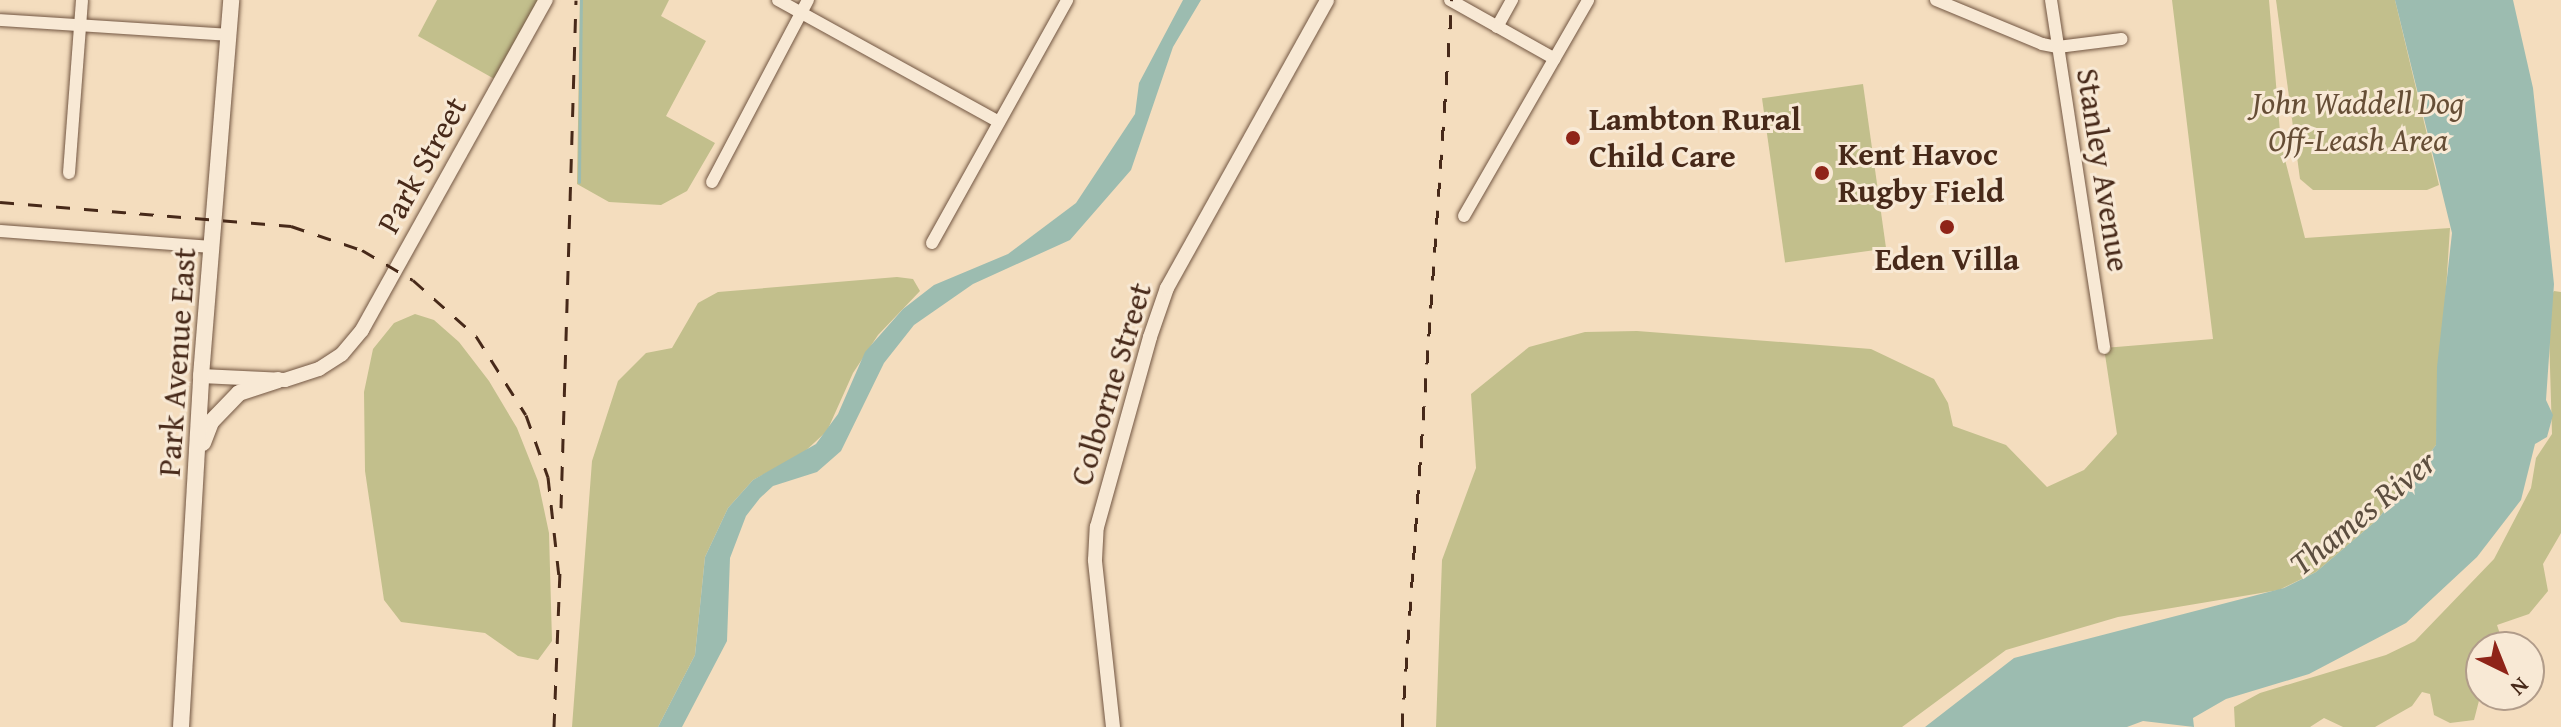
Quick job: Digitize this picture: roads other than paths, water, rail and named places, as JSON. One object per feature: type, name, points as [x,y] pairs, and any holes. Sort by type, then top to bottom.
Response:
[{"type":"main road","name":"Park Avenue East","points":[[181,727],[201,376],[231,0]]},
{"type":"main road","points":[[197,480],[204,435],[218,412],[245,390],[278,380]]},
{"type":"street","points":[[69,173],[82,0]]},
{"type":"street","name":"Park Street","points":[[278,380],[309,373],[342,354],[362,330],[546,0]]},
{"type":"street","points":[[778,0],[999,122]]},
{"type":"street","points":[[712,182],[808,0]]},
{"type":"street","points":[[932,243],[1067,0]]},
{"type":"street","name":"Colborne Street","points":[[1113,727],[1095,560],[1097,527],[1146,351],[1167,288],[1327,0]]},
{"type":"street","points":[[1450,0],[1555,59]]},
{"type":"street","points":[[1497,27],[1512,0]]},
{"type":"street","points":[[1464,216],[1588,0]]},
{"type":"street","points":[[1936,0],[2058,47],[2121,39]]},
{"type":"street","name":"Stanley Avenue","points":[[2051,0],[2104,348]]},
{"type":"street","points":[[0,20],[229,35]]},
{"type":"street","points":[[0,231],[212,247]]},
{"type":"street","points":[[201,376],[278,380]]},
{"type":"waterway","points":[[579,182],[581,0]]},
{"type":"railway","points":[[561,508],[576,0]]},
{"type":"railway","points":[[1402,727],[1452,0]]},
{"type":"railway","points":[[0,202],[291,226],[362,250],[413,280],[476,336],[526,415],[548,477],[559,576]]},
{"type":"railway","points":[[554,727],[560,568]]},
{"type":"place","name":"Lambton Rural Child Care","points":[[1573,138]]},
{"type":"place","name":"Kent Havoc Rugby Field","points":[[1822,173]]},
{"type":"place","name":"Eden Villa","points":[[1947,227]]},
{"type":"park label","name":"John Waddell Dog Off-Leash Area","points":[[2358,122]]},
{"type":"water label","name":"Thames River","points":[[2362,512]]}]
